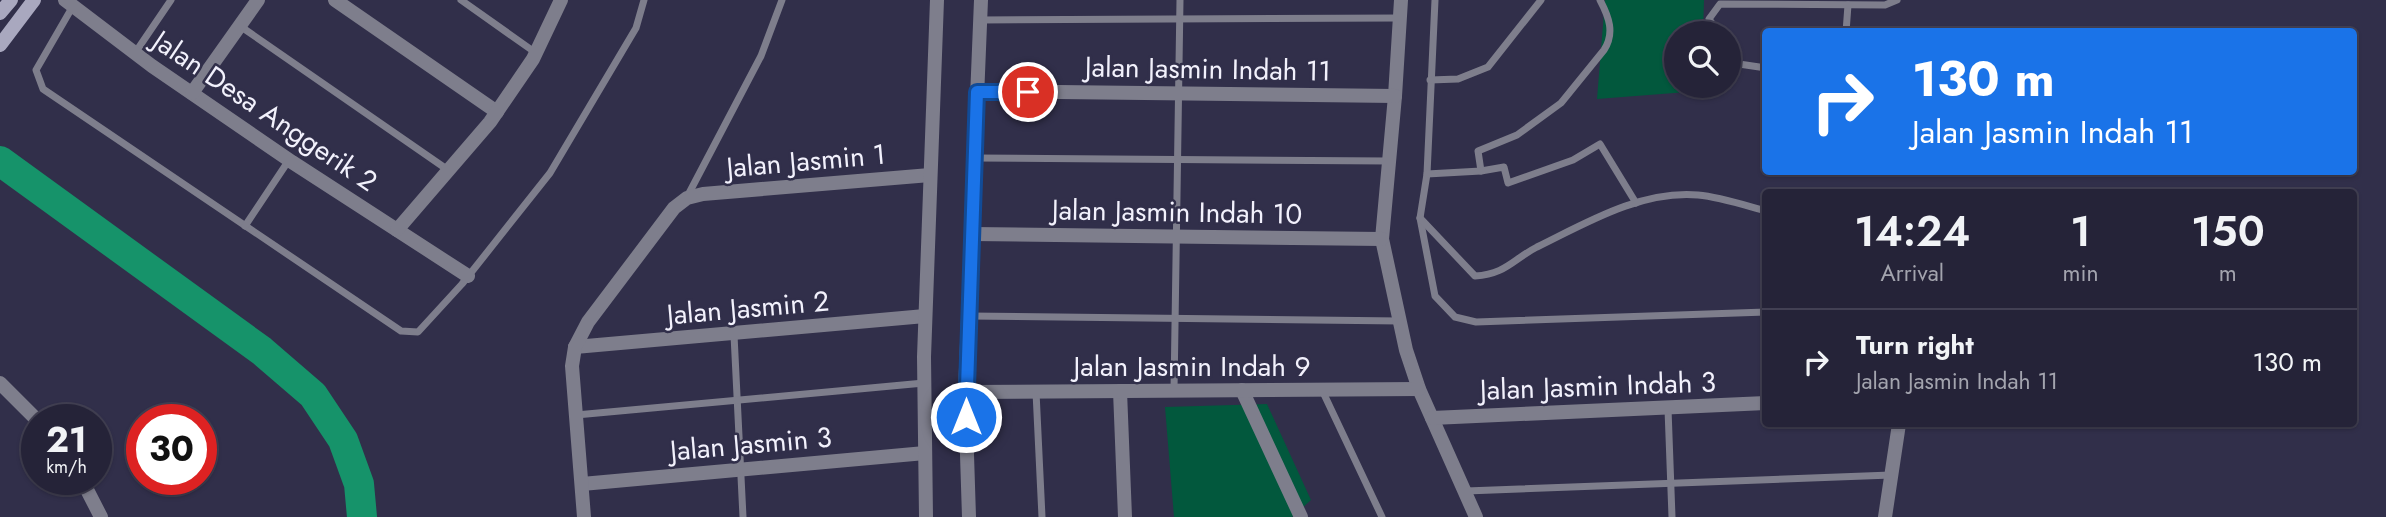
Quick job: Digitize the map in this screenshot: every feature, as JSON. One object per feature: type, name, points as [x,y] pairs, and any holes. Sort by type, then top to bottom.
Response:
[{"type":"street","points":[[0,13],[11,0]]},
{"type":"street","points":[[0,45],[34,0]]},
{"type":"street","points":[[192,93],[258,0]]},
{"type":"street","points":[[335,0],[497,112]]},
{"type":"street","points":[[397,230],[497,112],[536,53],[561,0]]},
{"type":"street","points":[[926,517],[925,316],[937,0]]},
{"type":"street","points":[[969,517],[965,392],[981,0]]},
{"type":"street","points":[[1401,0],[1382,239],[1406,350],[1419,389],[1476,517]]},
{"type":"street","name":"Jalan Desa Anggerik 2","points":[[71,2],[135,53],[192,93],[468,276]]},
{"type":"street","name":"Jalan Jasmin Indah 11","points":[[977,92],[1395,96]]},
{"type":"street","name":"Jalan Jasmin 1","points":[[687,198],[703,194],[930,175]]},
{"type":"street","points":[[584,517],[572,366],[575,347],[588,322],[674,208],[687,198]]},
{"type":"street","name":"Jalan Jasmin Indah 10","points":[[972,234],[1382,239]]},
{"type":"street","name":"Jalan Jasmin 2","points":[[575,347],[925,316]]},
{"type":"street","points":[[0,383],[21,404]]},
{"type":"street","name":"Jalan Jasmin Indah 9","points":[[965,392],[1419,389]]},
{"type":"street","points":[[1242,390],[1299,511],[1283,517]]},
{"type":"street","points":[[1120,391],[1125,517]]},
{"type":"street","name":"Jalan Jasmin Indah 3","points":[[1432,418],[1762,403]]},
{"type":"street","points":[[1885,517],[1899,427]]},
{"type":"street","name":"Jalan Jasmin 3","points":[[582,484],[925,453]]},
{"type":"street","points":[[90,495],[101,517]]},
{"type":"lane","points":[[135,53],[171,0]]},
{"type":"lane","points":[[461,0],[536,53]]},
{"type":"lane","points":[[71,2],[36,70],[43,89],[401,331],[418,331],[468,276],[550,173],[636,28],[644,0]]},
{"type":"lane","points":[[687,198],[761,56],[782,0]]},
{"type":"lane","points":[[1174,391],[1180,0]]},
{"type":"lane","points":[[1435,0],[1427,174],[1419,218],[1435,296],[1455,317],[1476,322],[1762,312]]},
{"type":"lane","points":[[1430,80],[1458,79],[1488,67],[1541,0]]},
{"type":"lane","points":[[1481,171],[1478,150],[1517,135],[1561,103],[1604,50],[1609,42],[1610,23],[1600,0]]},
{"type":"lane","points":[[1710,21],[1709,19],[1720,4],[1885,5],[1897,0]]},
{"type":"lane","points":[[1846,28],[1848,5]]},
{"type":"lane","points":[[980,20],[1400,18]]},
{"type":"lane","points":[[240,26],[448,171]]},
{"type":"lane","points":[[1741,64],[1762,67]]},
{"type":"lane","points":[[1427,174],[1504,167],[1508,183],[1573,160],[1600,144],[1636,203]]},
{"type":"lane","points":[[975,159],[1389,161]]},
{"type":"lane","points":[[244,226],[290,160]]},
{"type":"lane","points":[[1419,218],[1475,276],[1494,275],[1533,249],[1607,213],[1657,196],[1699,195],[1762,210]]},
{"type":"lane","points":[[969,316],[1400,321]]},
{"type":"lane","points":[[734,335],[743,517]]},
{"type":"lane","points":[[576,415],[924,383]]},
{"type":"lane","points":[[1322,390],[1382,517]]},
{"type":"lane","points":[[1036,392],[1042,517]]},
{"type":"lane","points":[[1668,409],[1672,517]]},
{"type":"lane","points":[[1464,491],[1892,475]]},
{"type":"green space","points":[[1605,0],[1704,0],[1703,21],[1664,21],[1664,94],[1597,99]]},
{"type":"green space","points":[[1267,404],[1311,500],[1292,517],[1174,517],[1165,407]]},
{"type":"waterway","points":[[0,161],[262,351],[313,395],[343,440],[359,484],[362,517]]},
{"type":"route","points":[[966,417],[977,92],[1028,92]]}]
